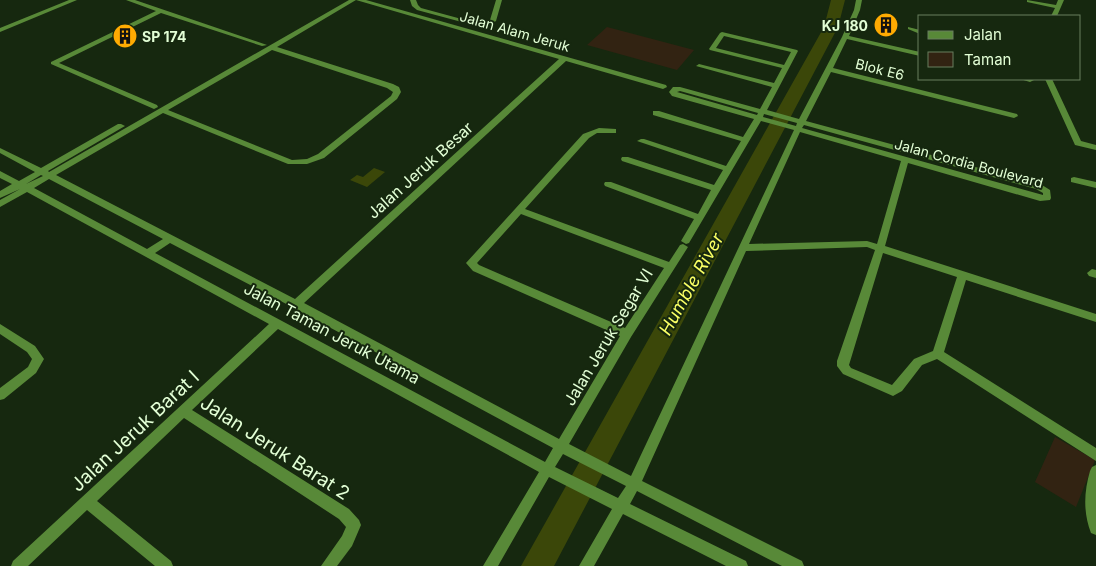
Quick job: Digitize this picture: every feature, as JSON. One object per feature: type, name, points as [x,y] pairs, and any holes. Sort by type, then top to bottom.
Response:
[{"type":"street","points":[[0,30],[74,0]]},
{"type":"street","points":[[129,0],[390,86],[396,89],[397,92],[394,97],[321,156],[303,163],[291,162],[158,109],[53,63],[160,11]]},
{"type":"street","points":[[0,204],[23,186],[267,46],[342,0]]},
{"type":"street","points":[[267,46],[353,0]]},
{"type":"street","name":"Jalan Alam Jeruk","points":[[360,0],[663,87]]},
{"type":"street","points":[[413,0],[415,6],[419,9],[480,26],[493,21],[499,0]]},
{"type":"street","points":[[586,566],[634,482],[744,248],[796,125],[846,37],[859,0]]},
{"type":"street","points":[[1055,15],[1061,0]]},
{"type":"street","points":[[1029,1],[1059,7]]},
{"type":"street","points":[[910,28],[918,31]]},
{"type":"street","name":"Jalan Jeruk Segar VI","points":[[490,566],[554,473],[626,334],[685,244],[728,169],[763,116],[776,86],[795,51],[722,34],[712,49],[786,67]]},
{"type":"street","points":[[846,37],[918,54]]},
{"type":"street","name":"Jalan Jeruk Besar","points":[[296,304],[564,59]]},
{"type":"street","points":[[700,66],[776,86]]},
{"type":"street","name":"Blok E6","points":[[828,69],[1014,116]]},
{"type":"street","points":[[1048,80],[1078,143],[1096,148]]},
{"type":"street","name":"Jalan Cordia Boulevard","points":[[763,116],[680,89],[676,89],[673,92],[675,94],[1039,187],[1047,192],[1046,198],[1040,198],[905,160],[796,125]]},
{"type":"street","points":[[656,113],[746,140]]},
{"type":"street","points":[[613,131],[601,129],[586,136],[471,264],[476,268],[626,334]]},
{"type":"street","points":[[641,141],[728,169]]},
{"type":"street","name":"Jalan Taman Jeruk Utama","points":[[0,150],[296,304],[566,448],[797,566]]},
{"type":"street","points":[[625,159],[716,190]]},
{"type":"street","points":[[905,160],[843,366],[847,371],[893,391],[898,388],[918,362],[938,354]]},
{"type":"street","name":"Jalan Taman Jeruk Utama","points":[[0,174],[554,473],[740,566]]},
{"type":"street","points":[[1074,180],[1096,185]]},
{"type":"street","points":[[608,184],[700,218]]},
{"type":"street","points":[[0,195],[23,186]]},
{"type":"street","points":[[520,210],[670,266]]},
{"type":"street","points":[[149,254],[169,239]]},
{"type":"street","points":[[744,248],[857,243],[880,248],[1096,318]]},
{"type":"street","points":[[938,354],[962,276]]},
{"type":"street","name":"Jalan Jeruk Barat I","points":[[18,566],[277,323]]},
{"type":"street","points":[[0,328],[31,349],[38,359],[32,370],[0,395]]},
{"type":"street","points":[[938,354],[1096,455]]},
{"type":"street","name":"Jalan Jeruk Barat 2","points":[[183,411],[344,514],[354,525],[347,541],[328,566]]},
{"type":"street","points":[[1096,472],[1090,492],[1091,514],[1096,528]]},
{"type":"street","points":[[87,502],[166,566]]},
{"type":"green space","points":[[607,27],[694,50],[677,70],[587,45]]},
{"type":"green space","points":[[1055,437],[1095,460],[1076,507],[1035,482]]},
{"type":"shaded area","points":[[374,168],[385,172],[367,187],[350,180],[357,175],[363,177]]},
{"type":"waterway","name":"Humble River","points":[[537,566],[831,27],[838,0]]},
{"type":"place","name":"KJ 180","points":[[886,25]]},
{"type":"place","name":"SP 174","points":[[125,36]]}]
